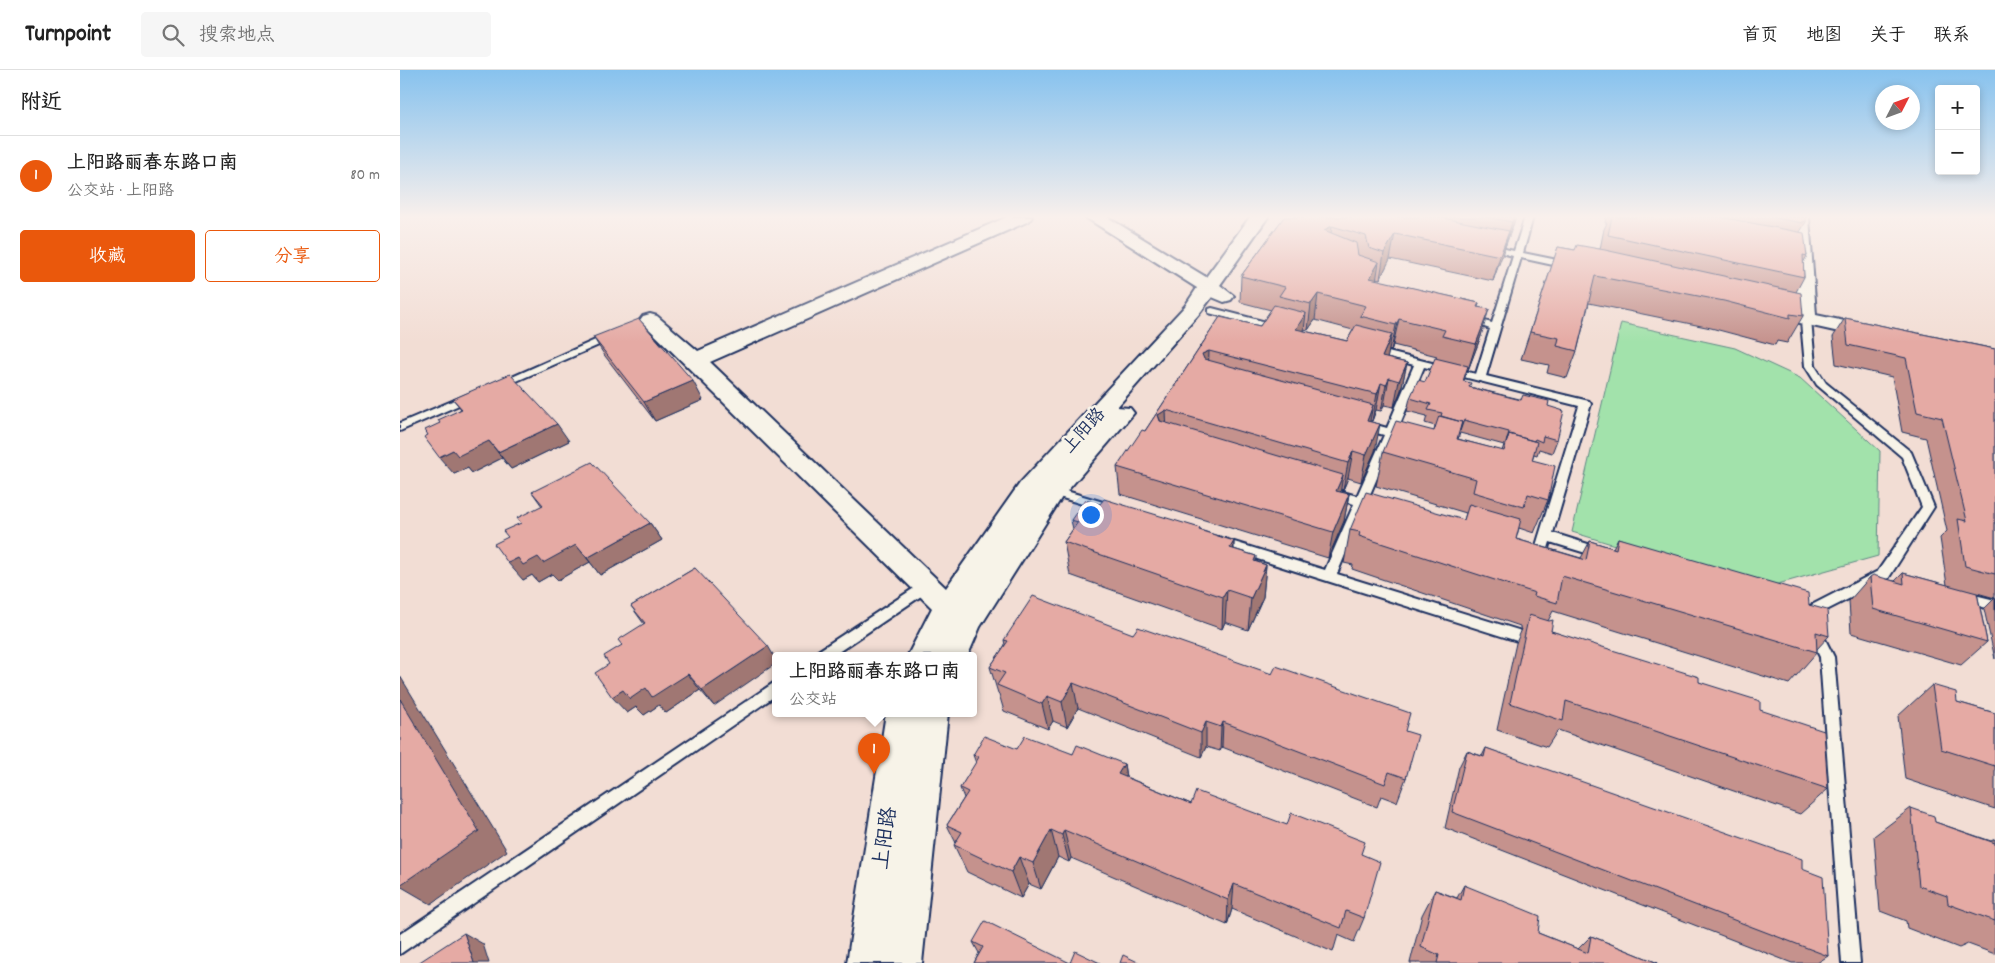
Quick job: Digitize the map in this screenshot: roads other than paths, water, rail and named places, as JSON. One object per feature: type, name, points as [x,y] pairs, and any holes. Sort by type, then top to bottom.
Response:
[{"type":"street","points":[[695,360],[927,259]]},
{"type":"street","points":[[1156,259],[1215,298]]},
{"type":"street","name":"上阳路","points":[[953,652],[959,614],[1029,490],[1192,310],[1215,298],[1236,259]]},
{"type":"street","name":"上阳路","points":[[926,652],[959,614],[1053,491],[1215,298],[1245,259]]},
{"type":"street","points":[[1798,259],[1797,317],[1891,337]]},
{"type":"street","points":[[646,321],[695,360],[925,586],[959,614]]},
{"type":"street","name":"上阳路","points":[[866,963],[901,717]]},
{"type":"street","name":"上阳路","points":[[904,963],[932,717]]},
{"type":"lane","points":[[1480,379],[1517,259]]},
{"type":"lane","points":[[1539,259],[1576,267]]},
{"type":"lane","points":[[1215,298],[1288,330]]},
{"type":"lane","points":[[1459,317],[1496,327]]},
{"type":"lane","points":[[1797,317],[1810,366],[1822,385],[1907,455],[1928,507],[1888,576],[1801,613],[1827,657],[1851,963]]},
{"type":"lane","points":[[400,427],[623,331]]},
{"type":"lane","points":[[1363,349],[1585,404],[1558,478],[1546,536],[1540,554],[1521,549]]},
{"type":"lane","points":[[1328,577],[1420,363]]},
{"type":"lane","points":[[1352,422],[1419,440]]},
{"type":"lane","points":[[1324,490],[1389,510]]},
{"type":"lane","points":[[1053,491],[1110,509]]},
{"type":"lane","points":[[1546,536],[1611,555]]},
{"type":"lane","points":[[1205,538],[1536,641]]},
{"type":"lane","points":[[827,652],[925,586]]},
{"type":"lane","points":[[1948,593],[1995,605]]},
{"type":"lane","points":[[400,945],[772,690]]},
{"type":"place","name":"上阳路丽春东路口南","points":[[874,774]]}]
